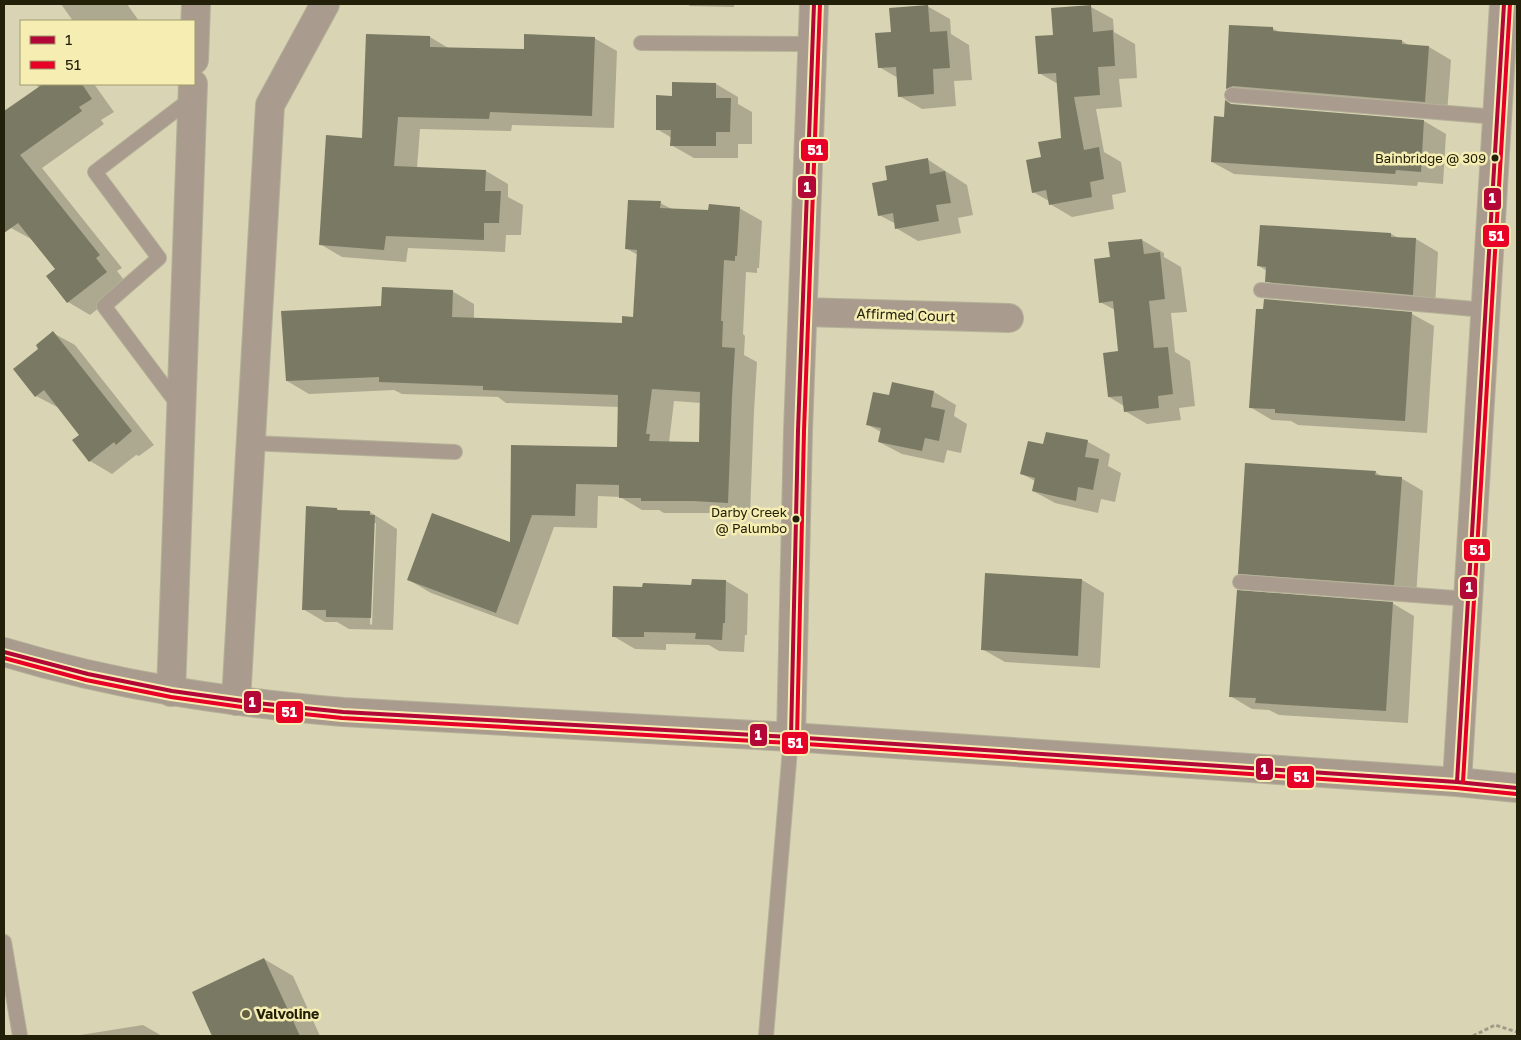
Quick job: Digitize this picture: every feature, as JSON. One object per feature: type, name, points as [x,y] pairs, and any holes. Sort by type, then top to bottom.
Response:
[{"type":"street","points":[[195,32],[196,4]]},
{"type":"street","points":[[236,701],[270,105],[325,4]]},
{"type":"street","points":[[791,737],[798,431],[814,4]]},
{"type":"street","points":[[1457,782],[1504,4]]},
{"type":"street","points":[[171,692],[182,408],[173,260],[193,91]]},
{"type":"street","name":"Affirmed Court","points":[[803,312],[1009,318]]},
{"type":"street","points":[[4,652],[86,674],[171,692],[343,712],[791,737],[1457,782],[1517,788]]},
{"type":"lane","points":[[641,44],[812,44]]},
{"type":"lane","points":[[182,408],[104,306],[173,260],[95,172],[193,91]]},
{"type":"lane","points":[[1232,95],[1497,117]]},
{"type":"lane","points":[[1262,290],[1486,310]]},
{"type":"lane","points":[[251,443],[455,452]]},
{"type":"lane","points":[[1240,582],[1468,599]]},
{"type":"lane","points":[[766,1036],[791,737]]},
{"type":"lane","points":[[4,942],[20,1036]]},
{"type":"path","points":[[1473,1036],[1495,1025],[1517,1032]]},
{"type":"building","points":[[928,5],[930,32],[947,31],[950,68],[933,69],[934,94],[898,97],[896,67],[878,68],[875,33],[891,32],[889,8]]},
{"type":"building","points":[[1091,5],[1093,32],[1113,30],[1115,66],[1098,67],[1100,95],[1074,97],[1084,150],[1099,147],[1104,179],[1090,182],[1092,197],[1049,205],[1046,190],[1032,193],[1026,160],[1041,157],[1038,142],[1061,138],[1056,73],[1038,74],[1035,36],[1053,35],[1051,8]]},
{"type":"building","points":[[1229,25],[1273,27],[1273,31],[1402,40],[1402,44],[1429,46],[1425,102],[1233,86],[1226,89]]},
{"type":"building","points":[[366,34],[430,36],[430,47],[524,49],[524,34],[595,37],[592,116],[490,112],[489,119],[398,117],[394,166],[486,170],[485,191],[501,191],[499,223],[484,223],[484,240],[386,236],[384,250],[319,245],[326,135],[362,138]]},
{"type":"building","points":[[672,82],[716,83],[716,98],[731,98],[730,132],[716,132],[716,146],[670,146],[671,130],[656,130],[656,95],[672,96]]},
{"type":"building","points":[[42,85],[83,85],[92,99],[79,107],[82,111],[20,155],[100,255],[96,258],[107,272],[67,303],[46,276],[55,269],[18,223],[4,233],[4,111]]},
{"type":"building","points":[[1225,100],[1231,104],[1424,120],[1421,172],[1396,170],[1395,174],[1211,162],[1214,116],[1224,117]]},
{"type":"building","points":[[928,158],[930,174],[945,171],[951,203],[936,205],[939,221],[895,229],[893,213],[878,216],[872,183],[887,180],[885,166]]},
{"type":"building","points":[[628,200],[661,201],[660,208],[708,210],[709,204],[740,207],[737,256],[735,256],[735,261],[724,260],[721,321],[723,321],[722,347],[735,348],[728,503],[641,501],[641,498],[619,498],[619,485],[576,484],[575,516],[532,515],[496,613],[407,580],[432,513],[510,542],[511,445],[617,447],[618,395],[483,390],[483,386],[379,382],[379,377],[286,381],[281,311],[381,306],[382,287],[453,290],[452,317],[622,323],[622,316],[633,317],[637,250],[625,249]],"holes":[[[652,389],[700,392],[699,442],[649,441],[650,434],[646,434]]]},
{"type":"building","points":[[1260,225],[1391,233],[1391,237],[1416,238],[1413,295],[1265,282],[1266,267],[1257,266]]},
{"type":"building","points":[[1142,239],[1144,254],[1160,252],[1165,299],[1149,301],[1154,348],[1168,347],[1173,394],[1158,396],[1159,408],[1124,412],[1122,396],[1108,397],[1103,353],[1118,351],[1113,301],[1099,303],[1094,259],[1110,257],[1108,242]]},
{"type":"building","points":[[1264,299],[1412,312],[1405,421],[1275,413],[1275,409],[1249,408],[1256,309],[1263,309]]},
{"type":"building","points":[[53,331],[132,431],[116,445],[114,442],[89,462],[72,440],[79,435],[44,390],[35,397],[13,369],[38,349],[36,345]]},
{"type":"building","points":[[892,382],[934,391],[931,407],[945,410],[939,441],[925,438],[922,451],[878,442],[881,428],[866,425],[873,392],[889,395]]},
{"type":"building","points":[[1046,432],[1088,440],[1085,457],[1099,459],[1093,490],[1078,487],[1076,501],[1032,491],[1035,478],[1020,474],[1028,441],[1043,444]]},
{"type":"building","points":[[1245,463],[1376,471],[1375,475],[1402,477],[1394,585],[1238,574]]},
{"type":"building","points":[[306,506],[337,508],[337,510],[370,511],[370,515],[375,515],[371,618],[326,617],[326,610],[302,610]]},
{"type":"building","points":[[985,573],[1082,579],[1078,656],[981,650]]},
{"type":"building","points":[[692,579],[726,580],[725,623],[723,623],[722,640],[695,639],[696,633],[644,632],[644,637],[612,637],[613,586],[642,587],[643,583],[691,585]]},
{"type":"building","points":[[1237,590],[1393,602],[1386,711],[1255,703],[1256,698],[1229,697]]},
{"type":"building","name":"Valvoline","points":[[264,958],[300,1036],[212,1036],[192,992]]},
{"type":"transit line","name":"1","points":[[791,737],[798,431],[814,4]]},
{"type":"transit line","name":"51","points":[[797,737],[804,431],[820,4]]},
{"type":"transit line","name":"1","points":[[1457,782],[1504,4]]},
{"type":"transit line","name":"51","points":[[1463,782],[1510,4]]},
{"type":"transit line","name":"1","points":[[4,652],[88,674],[172,691],[257,703],[343,712],[791,737],[1457,782],[1517,788]]},
{"type":"transit line","name":"51","points":[[4,658],[86,680],[171,697],[256,709],[342,718],[791,743],[1456,788],[1516,794]]},
{"type":"place","name":"Bainbridge @ 309","points":[[1495,158]]},
{"type":"place","name":"Darby Creek @ Palumbo","points":[[796,519]]},
{"type":"place","name":"Valvoline","points":[[246,1014]]}]
